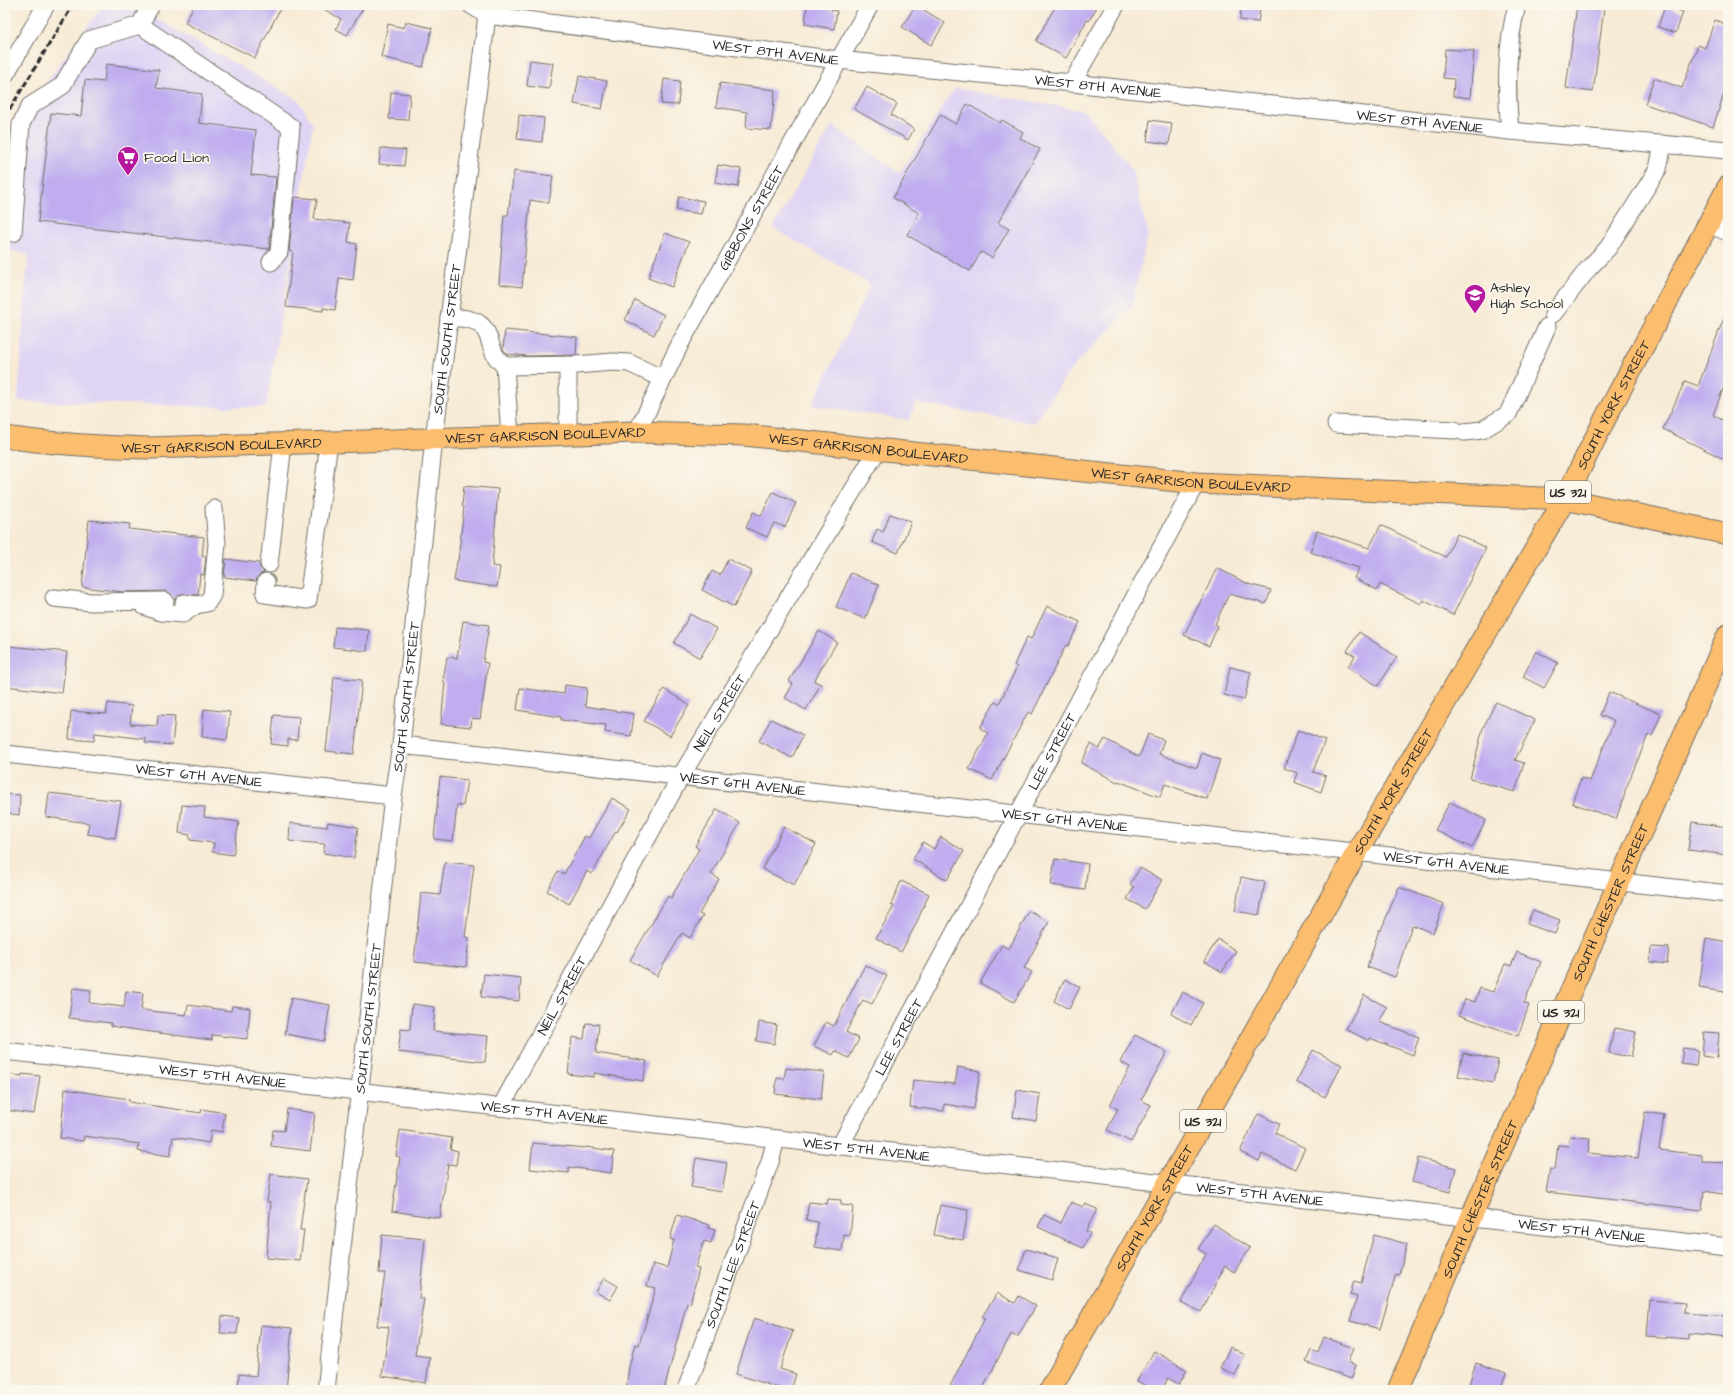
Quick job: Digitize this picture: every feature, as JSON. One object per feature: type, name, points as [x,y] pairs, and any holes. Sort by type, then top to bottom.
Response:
[{"type":"main road","name":"SOUTH YORK STREET","points":[[1050,1390],[1357,852],[1564,499],[1728,187]]},
{"type":"main road","name":"WEST GARRISON BOULEVARD","points":[[5,437],[102,447],[157,448],[637,432],[744,435],[1196,483],[1564,499],[1728,534]]},
{"type":"main road","name":"SOUTH CHESTER STREET","points":[[1398,1390],[1471,1218],[1728,635]]},
{"type":"street","points":[[5,75],[46,5]]},
{"type":"street","points":[[14,233],[21,124],[30,106],[62,86],[89,40],[140,25],[151,5]]},
{"type":"street","name":"WEST 8TH AVENUE","points":[[471,5],[490,10],[838,60],[1072,83],[1510,131],[1728,150]]},
{"type":"street","name":"GIBBONS STREET","points":[[637,432],[681,342],[870,5]]},
{"type":"street","points":[[1072,83],[1116,5]]},
{"type":"street","points":[[1510,131],[1506,92],[1511,30],[1517,5]]},
{"type":"street","name":"SOUTH SOUTH STREET","points":[[326,1390],[393,796],[401,745],[434,439],[490,10]]},
{"type":"street","points":[[140,25],[291,127],[279,252],[271,262]]},
{"type":"street","points":[[1336,424],[1460,431],[1482,430],[1508,414],[1550,321],[1588,269],[1608,248],[1644,188],[1658,169],[1663,144]]},
{"type":"street","points":[[1708,224],[1728,232]]},
{"type":"street","points":[[449,317],[469,320],[482,326],[493,355],[505,366],[568,365],[613,362],[629,363],[663,379]]},
{"type":"street","points":[[568,365],[568,434]]},
{"type":"street","points":[[505,366],[510,436]]},
{"type":"street","points":[[266,582],[265,594],[308,600],[329,442]]},
{"type":"street","points":[[269,564],[283,444]]},
{"type":"street","name":"NEIL STREET","points":[[501,1107],[681,776],[878,449]]},
{"type":"street","name":"LEE STREET","points":[[840,1146],[1196,483]]},
{"type":"street","points":[[135,602],[161,612],[183,614],[190,604],[207,603],[212,596],[217,544],[214,509]]},
{"type":"street","points":[[54,598],[91,602],[165,601]]},
{"type":"street","name":"WEST 6TH AVENUE","points":[[401,745],[1728,894]]},
{"type":"street","name":"WEST 6TH AVENUE","points":[[5,754],[393,796]]},
{"type":"street","name":"WEST 5TH AVENUE","points":[[5,1051],[1728,1247]]},
{"type":"street","name":"SOUTH LEE STREET","points":[[686,1390],[770,1162],[776,1138]]},
{"type":"shaded area","points":[[103,5],[132,5],[298,100],[313,124],[266,407],[18,401],[28,254],[9,250],[8,135]]},
{"type":"shaded area","points":[[955,88],[1085,111],[1132,169],[1148,233],[1132,306],[1071,369],[1034,423],[916,403],[909,420],[812,405],[871,284],[773,228],[832,125],[899,173]]},
{"type":"building","points":[[194,5],[282,5],[255,58],[185,23]]},
{"type":"building","points":[[317,5],[365,5],[347,35],[336,29],[341,19]]},
{"type":"building","points":[[807,5],[832,5],[831,10],[837,11],[834,29],[805,24]]},
{"type":"building","points":[[916,5],[945,23],[931,45],[902,27]]},
{"type":"building","points":[[1056,5],[1098,5],[1089,21],[1087,20],[1066,58],[1036,41]]},
{"type":"building","points":[[1577,5],[1604,8],[1593,92],[1566,88]]},
{"type":"building","points":[[1241,6],[1260,9],[1258,22],[1240,20]]},
{"type":"building","points":[[1665,6],[1683,12],[1676,33],[1658,27]]},
{"type":"building","points":[[1715,20],[1728,25],[1728,92],[1725,91],[1713,127],[1645,104],[1654,78],[1682,88],[1698,45],[1705,48]]},
{"type":"building","points":[[406,22],[432,28],[423,67],[381,57],[388,24],[404,28]]},
{"type":"building","points":[[1445,49],[1474,51],[1470,98],[1453,96],[1454,79],[1443,78]]},
{"type":"building","points":[[530,60],[553,63],[549,89],[527,86]]},
{"type":"building","points":[[106,64],[159,70],[156,88],[202,94],[199,123],[256,130],[251,175],[276,177],[269,249],[38,222],[51,113],[81,116],[85,80],[104,82]]},
{"type":"building","points":[[579,76],[607,81],[602,109],[574,104]]},
{"type":"building","points":[[664,79],[680,81],[678,105],[661,104]]},
{"type":"building","points":[[720,83],[775,90],[771,130],[746,128],[747,112],[716,107]]},
{"type":"building","points":[[867,87],[897,104],[891,115],[914,129],[908,140],[854,109]]},
{"type":"building","points":[[391,92],[410,94],[408,120],[389,119]]},
{"type":"building","points":[[967,104],[1000,123],[1002,120],[1023,132],[1020,138],[1040,149],[998,223],[1009,229],[992,258],[981,252],[970,271],[907,235],[919,213],[893,198],[940,115],[956,124]]},
{"type":"building","points":[[519,115],[544,118],[542,142],[517,139]]},
{"type":"building","points":[[1150,120],[1172,123],[1169,144],[1147,141]]},
{"type":"building","points":[[381,148],[406,150],[404,166],[379,164]]},
{"type":"building","points":[[718,165],[741,169],[738,187],[715,183]]},
{"type":"building","points":[[514,171],[553,176],[549,203],[530,200],[522,287],[499,284],[504,215],[508,215]]},
{"type":"building","points":[[294,197],[317,199],[314,219],[350,223],[348,242],[357,244],[353,280],[339,278],[335,310],[323,308],[323,311],[286,307],[293,252],[289,251]]},
{"type":"building","points":[[679,197],[704,201],[701,214],[676,210]]},
{"type":"building","points":[[665,233],[689,242],[672,287],[648,278]]},
{"type":"building","points":[[635,300],[664,315],[654,335],[625,320]]},
{"type":"building","points":[[1727,310],[1728,376],[1713,415],[1728,423],[1728,461],[1663,429],[1685,381],[1698,386]]},
{"type":"building","points":[[505,330],[577,337],[576,355],[528,356],[507,354],[503,349]]},
{"type":"building","points":[[464,486],[498,489],[492,566],[500,567],[497,587],[454,581],[458,561],[464,507],[462,506]]},
{"type":"building","points":[[773,492],[796,503],[785,527],[774,523],[767,537],[746,528],[753,512],[761,516]]},
{"type":"building","points":[[890,514],[911,522],[898,553],[872,542],[877,529],[883,532]]},
{"type":"building","points":[[89,520],[130,524],[129,529],[204,537],[202,556],[206,557],[204,575],[200,574],[198,595],[181,594],[175,600],[170,593],[165,591],[123,592],[82,587]]},
{"type":"building","points":[[1381,525],[1446,557],[1457,534],[1486,548],[1453,615],[1423,600],[1421,604],[1380,584],[1377,590],[1354,578],[1359,568],[1310,552],[1317,531],[1369,548]]},
{"type":"building","points":[[226,559],[259,563],[260,568],[264,572],[258,576],[256,581],[224,577]]},
{"type":"building","points":[[728,559],[752,571],[734,607],[702,590],[712,571],[720,575]]},
{"type":"building","points":[[1217,568],[1248,584],[1271,590],[1266,604],[1229,594],[1215,624],[1218,626],[1209,646],[1184,635]]},
{"type":"building","points":[[851,573],[879,585],[865,619],[836,607]]},
{"type":"building","points":[[1047,606],[1080,622],[1068,646],[1066,645],[1032,714],[1028,712],[992,780],[969,769],[988,733],[980,728],[995,702],[999,704],[1017,667],[1014,665],[1027,637],[1031,639]]},
{"type":"building","points":[[690,614],[717,629],[700,658],[674,643]]},
{"type":"building","points":[[463,621],[489,625],[483,662],[488,663],[480,719],[472,718],[471,727],[441,724],[445,682],[443,681],[447,657],[457,658]]},
{"type":"building","points":[[335,627],[369,630],[367,651],[333,647]]},
{"type":"building","points":[[819,631],[837,642],[814,681],[821,684],[806,710],[785,698],[793,684],[789,681]]},
{"type":"building","points":[[1359,632],[1397,657],[1378,686],[1348,667],[1355,656],[1347,651]]},
{"type":"building","points":[[9,646],[67,652],[62,693],[5,686]]},
{"type":"building","points":[[1536,651],[1558,663],[1544,688],[1523,677]]},
{"type":"building","points":[[1230,667],[1251,672],[1244,700],[1224,695]]},
{"type":"building","points":[[334,677],[362,680],[354,754],[326,751]]},
{"type":"building","points":[[565,685],[587,688],[585,706],[634,714],[631,736],[605,732],[606,725],[561,720],[561,717],[517,710],[520,688],[564,694]]},
{"type":"building","points":[[664,689],[689,705],[670,736],[644,721]]},
{"type":"building","points":[[1609,692],[1661,714],[1652,736],[1648,735],[1624,793],[1625,794],[1616,819],[1572,803],[1581,778],[1590,781],[1614,721],[1600,715]]},
{"type":"building","points":[[1496,702],[1535,720],[1515,760],[1524,763],[1515,792],[1470,779],[1483,728]]},
{"type":"building","points":[[108,703],[132,706],[130,724],[157,726],[158,715],[175,716],[172,745],[145,743],[146,739],[95,733],[94,741],[69,739],[71,711],[106,714]]},
{"type":"building","points":[[204,709],[230,712],[227,740],[202,737]]},
{"type":"building","points":[[274,715],[299,717],[297,740],[288,739],[288,746],[271,744]]},
{"type":"building","points":[[771,719],[803,735],[792,758],[759,741]]},
{"type":"building","points":[[1298,730],[1325,740],[1313,772],[1326,776],[1321,792],[1294,782],[1297,773],[1284,768]]},
{"type":"building","points":[[1148,734],[1164,740],[1159,754],[1191,766],[1197,768],[1202,753],[1220,760],[1207,799],[1165,784],[1160,797],[1118,781],[1117,782],[1081,763],[1091,744],[1099,749],[1105,739],[1139,757]]},
{"type":"building","points":[[440,777],[467,780],[463,806],[457,805],[453,841],[434,839]]},
{"type":"building","points":[[49,793],[121,801],[115,838],[87,834],[89,823],[46,817]]},
{"type":"building","points":[[5,794],[20,795],[19,815],[5,813]]},
{"type":"building","points":[[612,798],[631,809],[617,832],[616,831],[592,874],[587,871],[569,904],[547,891],[558,871],[564,874],[585,836],[589,838]]},
{"type":"building","points":[[1450,802],[1486,820],[1472,848],[1435,830]]},
{"type":"building","points":[[182,805],[205,807],[204,817],[239,822],[233,855],[212,852],[214,843],[190,840],[190,835],[179,833]]},
{"type":"building","points":[[717,809],[740,823],[711,874],[719,879],[699,914],[703,916],[690,938],[682,933],[657,976],[630,960],[668,896],[671,898],[699,849],[695,846]]},
{"type":"building","points":[[328,822],[358,827],[354,858],[323,853],[325,844],[289,841],[290,823],[327,827]]},
{"type":"building","points":[[1692,822],[1728,827],[1728,855],[1688,850]]},
{"type":"building","points":[[784,827],[816,844],[794,885],[762,869]]},
{"type":"building","points":[[941,837],[964,851],[947,880],[913,859],[923,842],[934,849]]},
{"type":"building","points":[[1055,859],[1088,864],[1085,890],[1051,885]]},
{"type":"building","points":[[445,862],[474,865],[465,937],[469,938],[466,967],[414,962],[421,893],[440,895]]},
{"type":"building","points":[[1140,868],[1162,880],[1145,909],[1127,899],[1134,887],[1130,884]]},
{"type":"building","points":[[1241,877],[1265,882],[1259,915],[1235,911]]},
{"type":"building","points":[[901,881],[929,894],[915,926],[901,952],[876,938],[894,906],[891,905]]},
{"type":"building","points":[[1399,887],[1444,904],[1433,933],[1412,925],[1395,977],[1367,967],[1379,930],[1381,930]]},
{"type":"building","points":[[1533,910],[1560,920],[1555,934],[1527,924]]},
{"type":"building","points":[[1029,911],[1049,922],[1024,968],[1032,972],[1014,1002],[980,983],[1002,945],[1009,949]]},
{"type":"building","points":[[1706,938],[1728,942],[1728,968],[1725,992],[1699,988]]},
{"type":"building","points":[[1218,939],[1236,951],[1222,972],[1204,961]]},
{"type":"building","points":[[1651,947],[1669,948],[1667,964],[1650,962]]},
{"type":"building","points":[[1517,952],[1541,962],[1524,1003],[1529,1005],[1518,1036],[1459,1015],[1465,999],[1475,1002],[1480,988],[1493,992],[1505,964],[1511,966]]},
{"type":"building","points":[[865,965],[887,976],[872,1004],[863,1000],[846,1032],[859,1039],[849,1058],[835,1051],[833,1055],[814,1046],[826,1022],[834,1026]]},
{"type":"building","points":[[484,974],[521,978],[519,1001],[481,997]]},
{"type":"building","points":[[1065,979],[1080,987],[1069,1009],[1054,1001]]},
{"type":"building","points":[[73,988],[91,990],[89,1003],[124,1007],[126,991],[143,993],[141,1010],[186,1015],[188,1005],[231,1011],[232,1006],[250,1008],[247,1039],[212,1035],[212,1040],[111,1026],[111,1023],[69,1018]]},
{"type":"building","points":[[1183,992],[1203,1003],[1191,1025],[1171,1014]]},
{"type":"building","points":[[1364,995],[1387,1007],[1379,1022],[1419,1037],[1413,1055],[1370,1038],[1369,1041],[1346,1029]]},
{"type":"building","points":[[291,998],[330,1005],[324,1041],[285,1034]]},
{"type":"building","points":[[412,1004],[435,1007],[433,1031],[488,1036],[485,1062],[398,1052],[401,1029],[410,1030]]},
{"type":"building","points":[[759,1022],[777,1025],[774,1044],[756,1041]]},
{"type":"building","points":[[586,1023],[599,1024],[596,1053],[647,1061],[643,1081],[594,1073],[594,1077],[568,1074],[572,1037],[584,1039]]},
{"type":"building","points":[[1614,1028],[1636,1032],[1631,1057],[1609,1053]]},
{"type":"building","points":[[1704,1032],[1719,1033],[1717,1058],[1702,1056]]},
{"type":"building","points":[[1135,1035],[1167,1052],[1141,1100],[1151,1105],[1131,1142],[1107,1130],[1118,1109],[1110,1105],[1130,1067],[1120,1062]]},
{"type":"building","points":[[1683,1048],[1698,1050],[1696,1066],[1681,1064]]},
{"type":"building","points":[[1313,1050],[1342,1065],[1325,1097],[1296,1082]]},
{"type":"building","points":[[1463,1053],[1498,1060],[1493,1083],[1458,1076]]},
{"type":"building","points":[[958,1067],[980,1071],[974,1109],[944,1104],[944,1111],[910,1107],[913,1080],[955,1084]]},
{"type":"building","points":[[786,1068],[824,1072],[821,1099],[775,1094],[777,1078],[784,1079]]},
{"type":"building","points":[[5,1074],[40,1076],[34,1114],[5,1110]]},
{"type":"building","points":[[65,1089],[129,1099],[129,1102],[201,1113],[202,1109],[225,1113],[222,1132],[211,1130],[209,1143],[173,1137],[170,1156],[138,1151],[139,1144],[84,1136],[83,1141],[60,1138]]},
{"type":"building","points":[[1017,1090],[1040,1094],[1036,1121],[1013,1117]]},
{"type":"building","points":[[287,1109],[315,1113],[310,1151],[271,1146],[273,1130],[284,1131]]},
{"type":"building","points":[[1645,1112],[1664,1115],[1659,1150],[1702,1155],[1702,1162],[1728,1163],[1728,1195],[1704,1191],[1702,1210],[1546,1192],[1550,1169],[1555,1170],[1558,1145],[1568,1146],[1570,1136],[1590,1138],[1588,1153],[1638,1158]]},
{"type":"building","points":[[1258,1114],[1279,1124],[1275,1133],[1305,1148],[1295,1169],[1262,1154],[1259,1161],[1240,1152]]},
{"type":"building","points":[[400,1130],[452,1138],[450,1149],[458,1151],[456,1165],[448,1164],[440,1218],[392,1211],[400,1157],[396,1156]]},
{"type":"building","points":[[533,1143],[586,1147],[614,1151],[611,1173],[569,1167],[569,1173],[530,1169]]},
{"type":"building","points":[[696,1158],[727,1163],[722,1192],[691,1187]]},
{"type":"building","points":[[1418,1158],[1456,1168],[1450,1192],[1412,1182]]},
{"type":"building","points":[[271,1174],[307,1179],[300,1230],[304,1230],[300,1261],[266,1258],[271,1202],[267,1202]]},
{"type":"building","points":[[828,1199],[841,1200],[841,1205],[853,1206],[850,1236],[844,1235],[842,1251],[815,1247],[818,1222],[806,1220],[809,1202],[827,1204]]},
{"type":"building","points":[[1071,1202],[1083,1207],[1085,1204],[1097,1209],[1086,1231],[1090,1233],[1083,1248],[1038,1227],[1044,1215],[1061,1223]]},
{"type":"building","points":[[940,1205],[968,1210],[963,1240],[934,1235]]},
{"type":"building","points":[[677,1215],[709,1225],[708,1228],[715,1230],[711,1243],[704,1241],[695,1268],[699,1269],[690,1304],[687,1303],[664,1390],[626,1390],[629,1367],[635,1344],[639,1345],[656,1288],[647,1286],[653,1264],[667,1268],[674,1240],[670,1239]]},
{"type":"building","points":[[1214,1224],[1250,1248],[1234,1272],[1225,1266],[1201,1312],[1181,1302],[1206,1254],[1198,1249]]},
{"type":"building","points":[[382,1235],[425,1239],[419,1298],[424,1299],[415,1355],[430,1357],[426,1383],[382,1376],[389,1327],[377,1326],[385,1273],[379,1273]]},
{"type":"building","points":[[1374,1235],[1407,1244],[1399,1275],[1396,1274],[1380,1329],[1350,1321],[1357,1297],[1350,1295],[1354,1281],[1361,1283]]},
{"type":"building","points":[[1026,1249],[1058,1258],[1052,1280],[1019,1270]]},
{"type":"building","points":[[604,1278],[618,1286],[610,1300],[596,1292]]},
{"type":"building","points":[[997,1293],[1015,1303],[1019,1296],[1036,1306],[1017,1337],[1011,1334],[982,1390],[948,1390],[985,1318],[982,1317]]},
{"type":"building","points":[[1650,1300],[1685,1303],[1684,1313],[1728,1316],[1728,1338],[1690,1334],[1690,1339],[1647,1336]]},
{"type":"building","points":[[222,1316],[239,1318],[237,1334],[220,1333]]},
{"type":"building","points":[[754,1318],[793,1331],[780,1369],[796,1374],[791,1390],[785,1390],[736,1374]]},
{"type":"building","points":[[261,1325],[292,1328],[286,1390],[238,1390],[239,1374],[256,1376]]},
{"type":"building","points":[[1324,1337],[1353,1348],[1348,1362],[1356,1365],[1351,1379],[1306,1362],[1311,1350],[1318,1353]]},
{"type":"building","points":[[1230,1347],[1245,1355],[1235,1375],[1220,1368]]},
{"type":"building","points":[[1154,1351],[1187,1370],[1179,1384],[1168,1378],[1162,1390],[1154,1390],[1137,1381]]},
{"type":"building","points":[[1476,1363],[1506,1373],[1500,1390],[1467,1390]]},
{"type":"railway","points":[[5,117],[73,5]]},
{"type":"place","name":"Food Lion","points":[[128,176]]},
{"type":"place","name":"Ashley High School","points":[[1475,314]]}]
